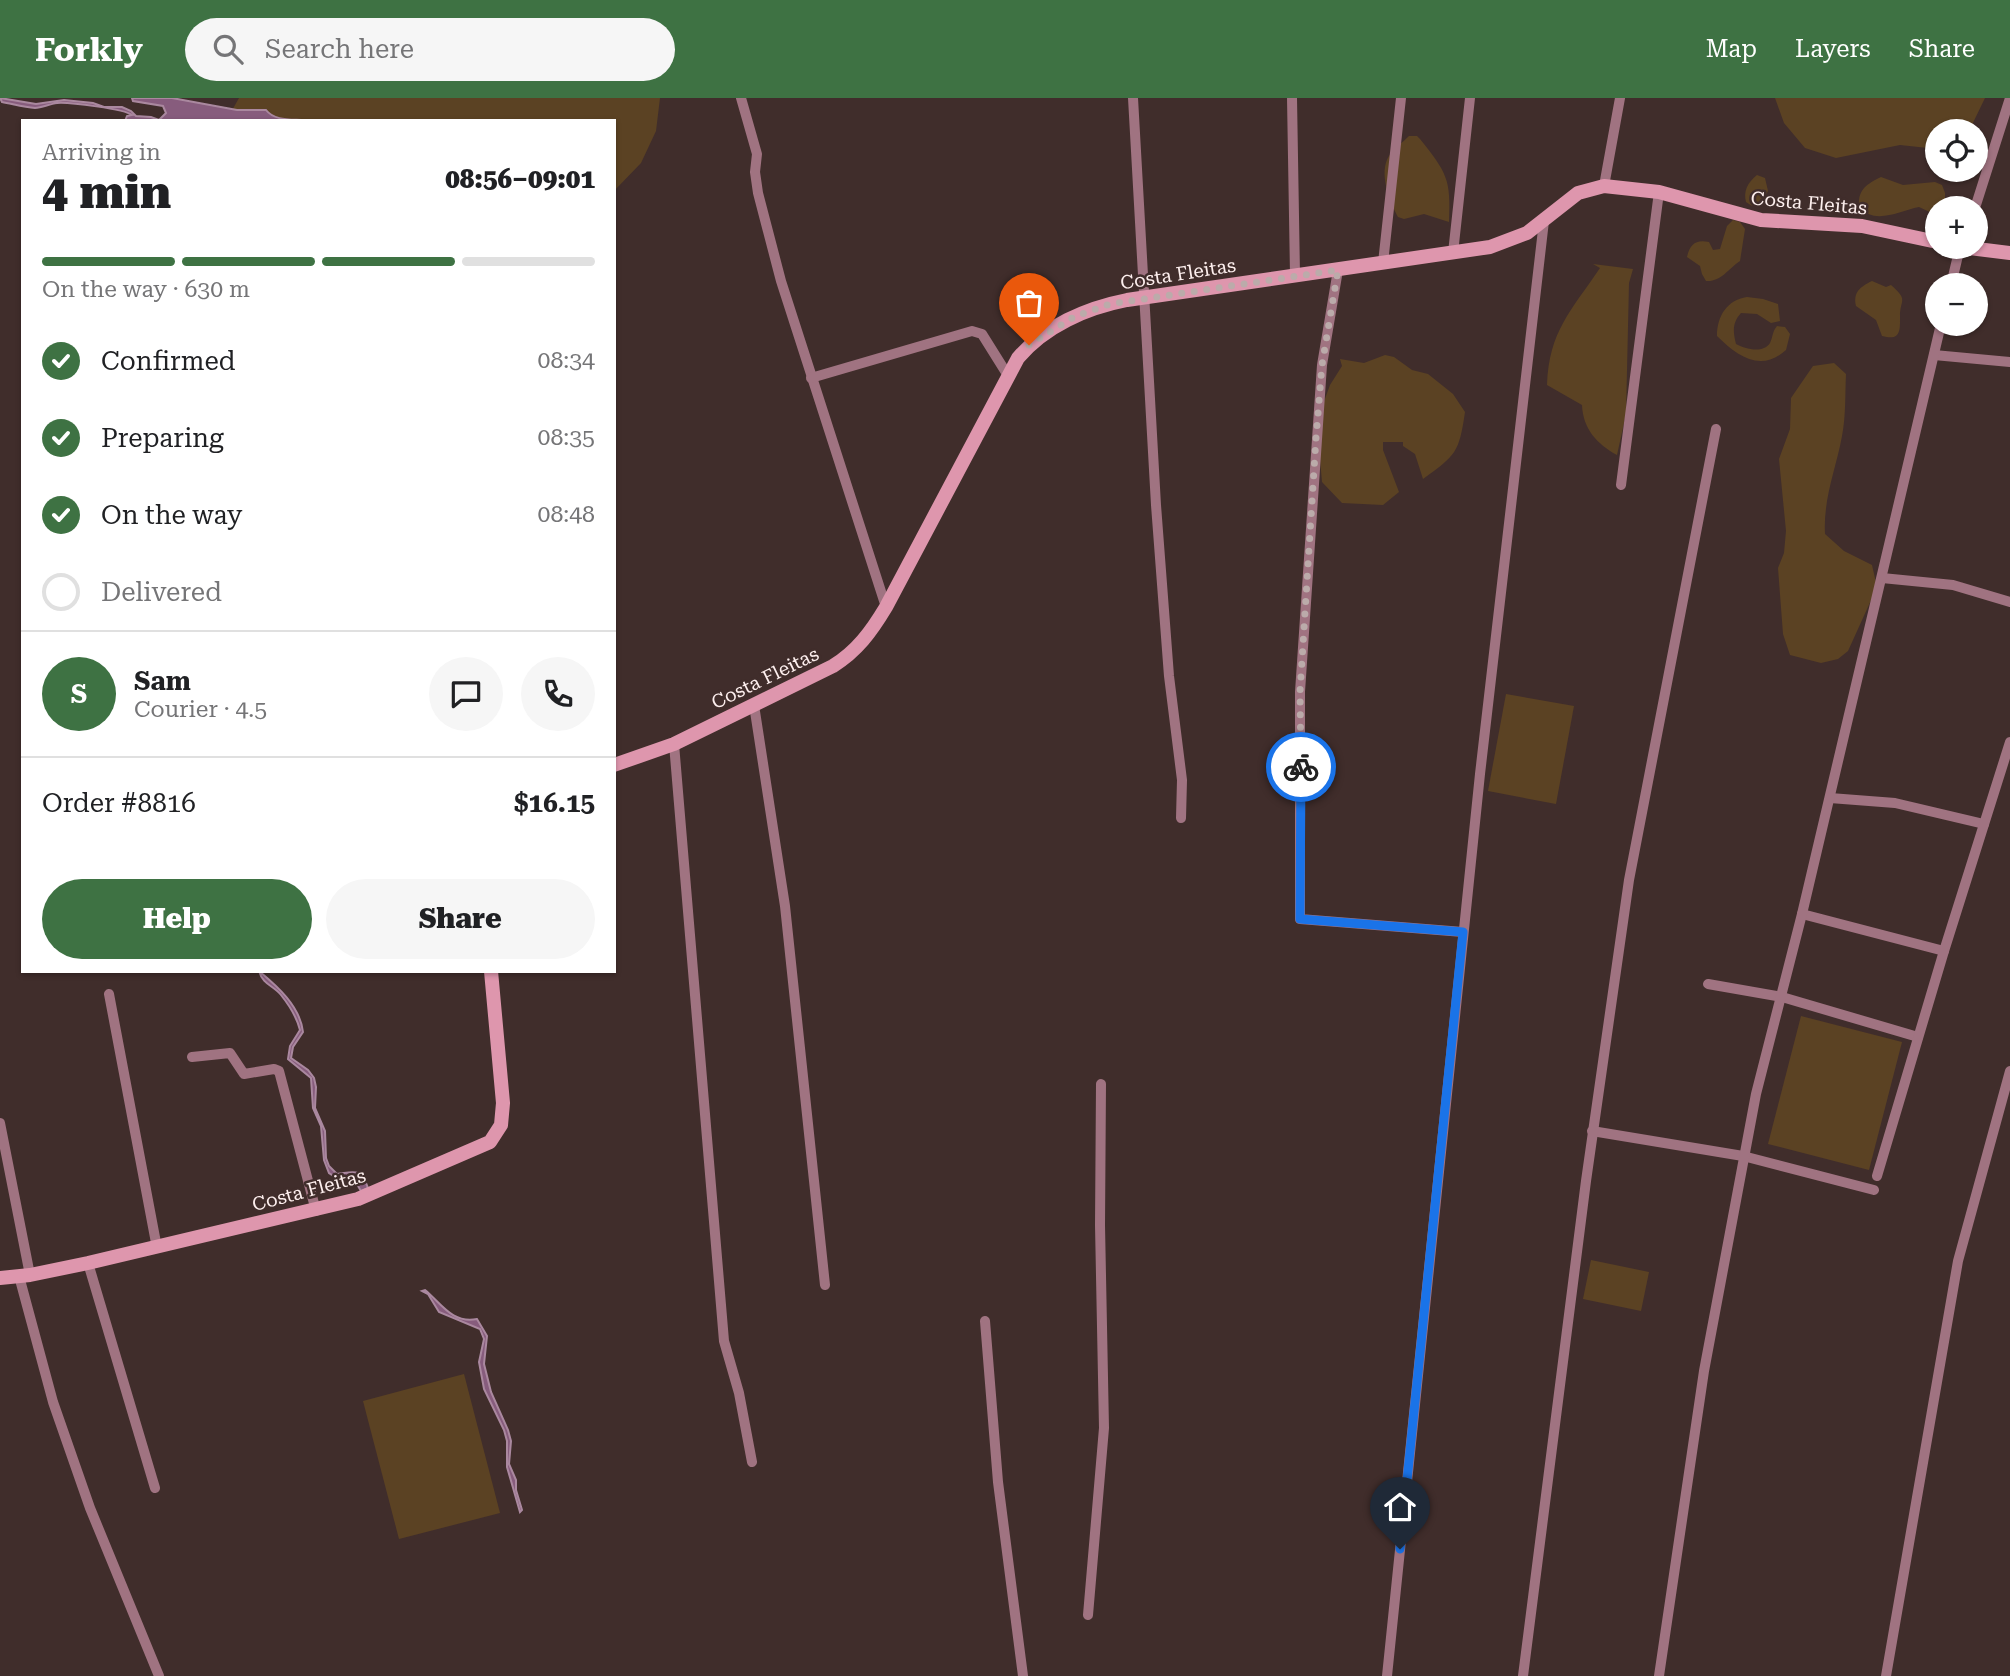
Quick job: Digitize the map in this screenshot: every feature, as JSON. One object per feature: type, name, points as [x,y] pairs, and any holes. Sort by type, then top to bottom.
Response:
[{"type":"main road","name":"Costa Fleitas","points":[[616,764],[674,744],[754,705],[845,658],[862,643],[886,607],[1007,374],[1029,345],[1052,329],[1094,308],[1145,298],[1490,247],[1513,240],[1544,221],[1578,193],[1604,186],[1659,192],[1761,220],[1862,226],[1925,239]]},
{"type":"main road","points":[[1988,250],[2010,253]]},
{"type":"main road","name":"Costa Fleitas","points":[[0,1278],[89,1263],[316,1211],[358,1199],[490,1142],[501,1125],[503,1103],[491,973]]},
{"type":"street","points":[[741,98],[757,154],[755,172],[758,193],[811,378],[886,607]]},
{"type":"street","points":[[1133,98],[1157,519],[1169,676],[1182,780],[1181,818]]},
{"type":"street","points":[[1292,98],[1295,275]]},
{"type":"street","points":[[1383,263],[1401,98]]},
{"type":"street","points":[[1453,253],[1470,98]]},
{"type":"street","points":[[1604,186],[1620,98]]},
{"type":"street","points":[[1979,196],[2010,98]]},
{"type":"street","points":[[1620,485],[1659,192]]},
{"type":"street","points":[[1387,1676],[1463,932],[1544,221]]},
{"type":"street","points":[[1338,270],[1322,365],[1302,665],[1300,919],[1463,932]]},
{"type":"street","points":[[811,378],[972,331],[982,334],[1007,374]]},
{"type":"street","points":[[1659,1676],[1699,1403],[1743,1156],[1938,336]]},
{"type":"street","points":[[1934,355],[2010,362]]},
{"type":"street","points":[[1523,1676],[1592,1131],[1629,880],[1716,429]]},
{"type":"street","points":[[1882,579],[1953,585],[2010,602]]},
{"type":"street","points":[[754,705],[785,906],[825,1285]]},
{"type":"street","points":[[1877,1176],[2010,742]]},
{"type":"street","points":[[674,744],[724,1341],[739,1393],[752,1462]]},
{"type":"street","points":[[1830,798],[1895,803],[1984,824]]},
{"type":"street","points":[[1802,914],[1944,951]]},
{"type":"street","points":[[1708,984],[1782,997],[1918,1037]]},
{"type":"street","points":[[109,994],[157,1248]]},
{"type":"street","points":[[192,1058],[230,1052],[244,1074],[278,1070],[316,1211]]},
{"type":"street","points":[[1886,1676],[1958,1261],[2010,1071]]},
{"type":"street","points":[[1088,1615],[1104,1428],[1100,1225],[1101,1084]]},
{"type":"street","points":[[0,1123],[24,1275],[53,1402],[86,1496],[159,1676]]},
{"type":"street","points":[[1592,1131],[1743,1156],[1874,1190]]},
{"type":"street","points":[[89,1263],[155,1488]]},
{"type":"street","points":[[985,1321],[998,1482],[1023,1676]]},
{"type":"shaded area","points":[[0,98],[36,104],[64,100],[93,103],[104,107],[122,107],[136,116],[156,119],[126,119],[132,115],[84,105],[63,103],[35,108],[2,102]]},
{"type":"shaded area","points":[[132,98],[172,98],[237,110],[266,110],[281,118],[291,119],[160,119],[166,113],[163,106],[133,101]]},
{"type":"shaded area","points":[[239,98],[660,98],[656,131],[641,163],[616,189],[616,119],[227,119]]},
{"type":"shaded area","points":[[1775,98],[1985,98],[1975,119],[1925,119],[1925,148],[1900,145],[1836,158],[1805,148],[1784,123]]},
{"type":"shaded area","points":[[1409,136],[1417,136],[1420,139],[1442,169],[1448,186],[1449,222],[1424,214],[1404,219],[1398,217],[1395,211],[1386,187],[1386,163],[1391,153]]},
{"type":"shaded area","points":[[1757,175],[1765,178],[1768,191],[1760,205],[1752,206],[1746,202],[1745,194]]},
{"type":"shaded area","points":[[1881,177],[1903,185],[1935,182],[1942,185],[1945,196],[1925,196],[1925,210],[1919,207],[1887,216],[1872,215],[1859,206],[1862,191]]},
{"type":"shaded area","points":[[1733,220],[1740,222],[1745,229],[1740,261],[1720,277],[1706,281],[1700,266],[1687,257],[1690,249],[1697,242],[1704,241],[1709,242],[1713,250],[1720,249],[1727,226]]},
{"type":"shaded area","points":[[1593,264],[1633,269],[1629,283],[1626,414],[1617,455],[1592,435],[1585,421],[1582,405],[1547,385],[1557,336],[1563,322],[1600,268]]},
{"type":"shaded area","points":[[1872,281],[1886,287],[1891,285],[1902,297],[1896,336],[1882,336],[1876,320],[1856,306],[1858,290]]},
{"type":"shaded area","points":[[1747,297],[1778,304],[1780,321],[1771,323],[1757,314],[1741,313],[1734,328],[1736,344],[1749,349],[1763,348],[1770,343],[1777,326],[1785,327],[1790,334],[1786,350],[1777,357],[1758,361],[1750,359],[1733,350],[1717,336],[1724,310]]},
{"type":"shaded area","points":[[1385,355],[1394,357],[1412,370],[1428,374],[1453,394],[1465,412],[1461,436],[1449,458],[1423,479],[1415,454],[1403,446],[1403,442],[1383,442],[1383,450],[1399,492],[1383,505],[1342,503],[1322,482],[1319,448],[1322,407],[1330,385],[1342,366],[1340,359],[1364,363]]},
{"type":"shaded area","points":[[1834,363],[1846,374],[1845,413],[1828,496],[1825,534],[1844,551],[1872,565],[1877,587],[1848,651],[1838,659],[1821,663],[1790,655],[1783,634],[1778,568],[1784,553],[1786,531],[1779,459],[1790,429],[1791,398],[1813,366]]},
{"type":"shaded area","points":[[1506,694],[1574,706],[1556,804],[1488,791]]},
{"type":"shaded area","points":[[260,973],[287,997],[301,1023],[303,1032],[293,1047],[291,1058],[314,1078],[315,1108],[325,1131],[329,1166],[337,1174],[360,1174],[368,1188],[361,1191],[352,1176],[335,1177],[329,1173],[324,1160],[321,1126],[313,1108],[311,1078],[288,1059],[290,1046],[300,1030],[299,1025],[284,999]]},
{"type":"shaded area","points":[[1801,1016],[1902,1042],[1869,1170],[1768,1144]]},
{"type":"shaded area","points":[[1591,1260],[1649,1272],[1641,1311],[1583,1299]]},
{"type":"shaded area","points":[[425,1290],[454,1315],[468,1320],[477,1319],[487,1336],[484,1364],[491,1392],[511,1441],[509,1464],[516,1480],[522,1510],[520,1512],[507,1467],[507,1441],[504,1430],[484,1389],[479,1362],[484,1339],[480,1329],[439,1312],[428,1294],[422,1291]]},
{"type":"shaded area","points":[[464,1374],[500,1513],[399,1539],[363,1401]]},
{"type":"way so far","points":[[1029,345],[1074,317],[1110,304],[1338,270],[1322,365],[1316,438],[1300,692],[1301,767]]},
{"type":"route","points":[[1301,767],[1300,919],[1463,932],[1400,1549]]}]
